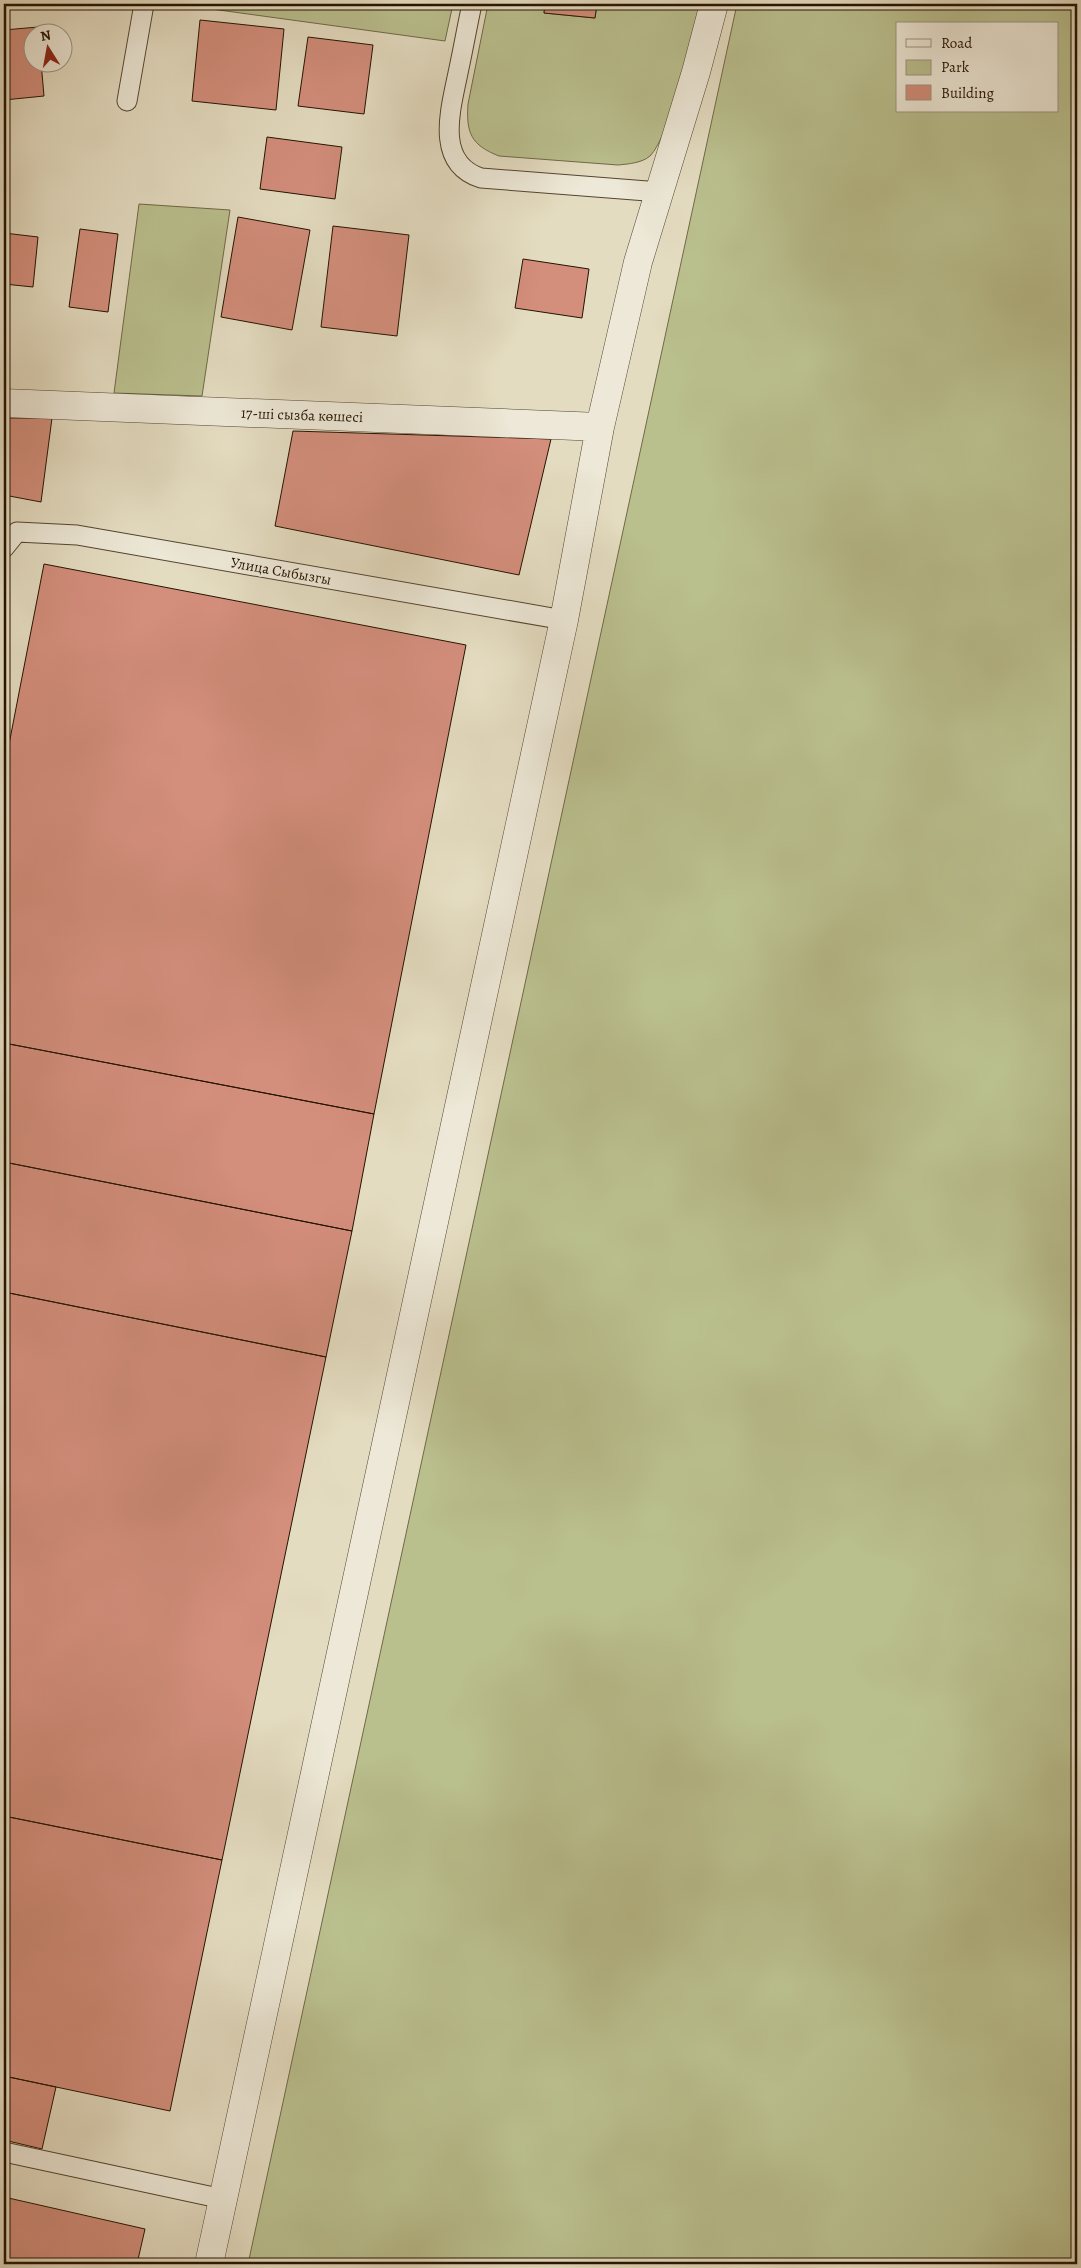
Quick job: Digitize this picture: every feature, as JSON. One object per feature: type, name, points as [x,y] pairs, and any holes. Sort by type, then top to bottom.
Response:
[{"type":"street","points":[[209,2264],[564,620],[600,427],[638,262],[696,72],[714,4]]},
{"type":"street","name":"17-ші сызба көшесі","points":[[4,403],[600,427]]},
{"type":"lane","points":[[127,101],[144,4]]},
{"type":"lane","points":[[472,4],[449,122],[455,158],[463,168],[470,174],[481,178],[660,192]]},
{"type":"lane","name":"Улица Сыбызгы","points":[[4,548],[17,532],[78,535],[564,620]]},
{"type":"lane","points":[[4,2152],[223,2199]]},
{"type":"green space","points":[[175,4],[453,4],[445,41]]},
{"type":"green space","points":[[488,4],[545,4],[544,13],[595,18],[597,4],[701,4],[673,107],[658,145],[650,156],[639,162],[618,165],[499,156],[476,142],[472,137],[468,123],[468,104]]},
{"type":"green space","points":[[737,4],[1077,4],[1077,2264],[248,2264]]},
{"type":"green space","points":[[139,204],[230,210],[202,396],[114,393]]},
{"type":"building","points":[[545,4],[597,4],[595,18],[544,13]]},
{"type":"building","points":[[200,20],[284,29],[276,110],[192,101]]},
{"type":"building","points":[[22,28],[22,72],[42,72],[44,96],[4,100],[4,30]]},
{"type":"building","points":[[308,37],[373,45],[364,114],[298,106]]},
{"type":"building","points":[[267,137],[342,147],[335,199],[260,189]]},
{"type":"building","points":[[238,217],[310,230],[292,330],[221,317]]},
{"type":"building","points":[[333,226],[409,235],[397,336],[321,327]]},
{"type":"building","points":[[80,229],[118,234],[108,312],[69,307]]},
{"type":"building","points":[[4,233],[38,237],[33,287],[4,284]]},
{"type":"building","points":[[523,259],[589,269],[582,318],[515,308]]},
{"type":"building","points":[[4,418],[52,418],[41,502],[4,495]]},
{"type":"building","points":[[293,431],[551,439],[519,575],[275,526]]},
{"type":"building","points":[[44,564],[466,645],[374,1114],[4,1043],[4,770]]},
{"type":"building","points":[[4,1043],[374,1114],[352,1231],[4,1162]]},
{"type":"building","points":[[4,1162],[352,1231],[326,1357],[4,1292]]},
{"type":"building","points":[[4,1292],[326,1357],[222,1860],[4,1816]]},
{"type":"building","points":[[4,1816],[222,1860],[170,2111],[4,2076]]},
{"type":"building","points":[[4,2076],[56,2087],[42,2149],[4,2140]]},
{"type":"building","points":[[4,2197],[145,2229],[137,2264],[4,2264]]}]
